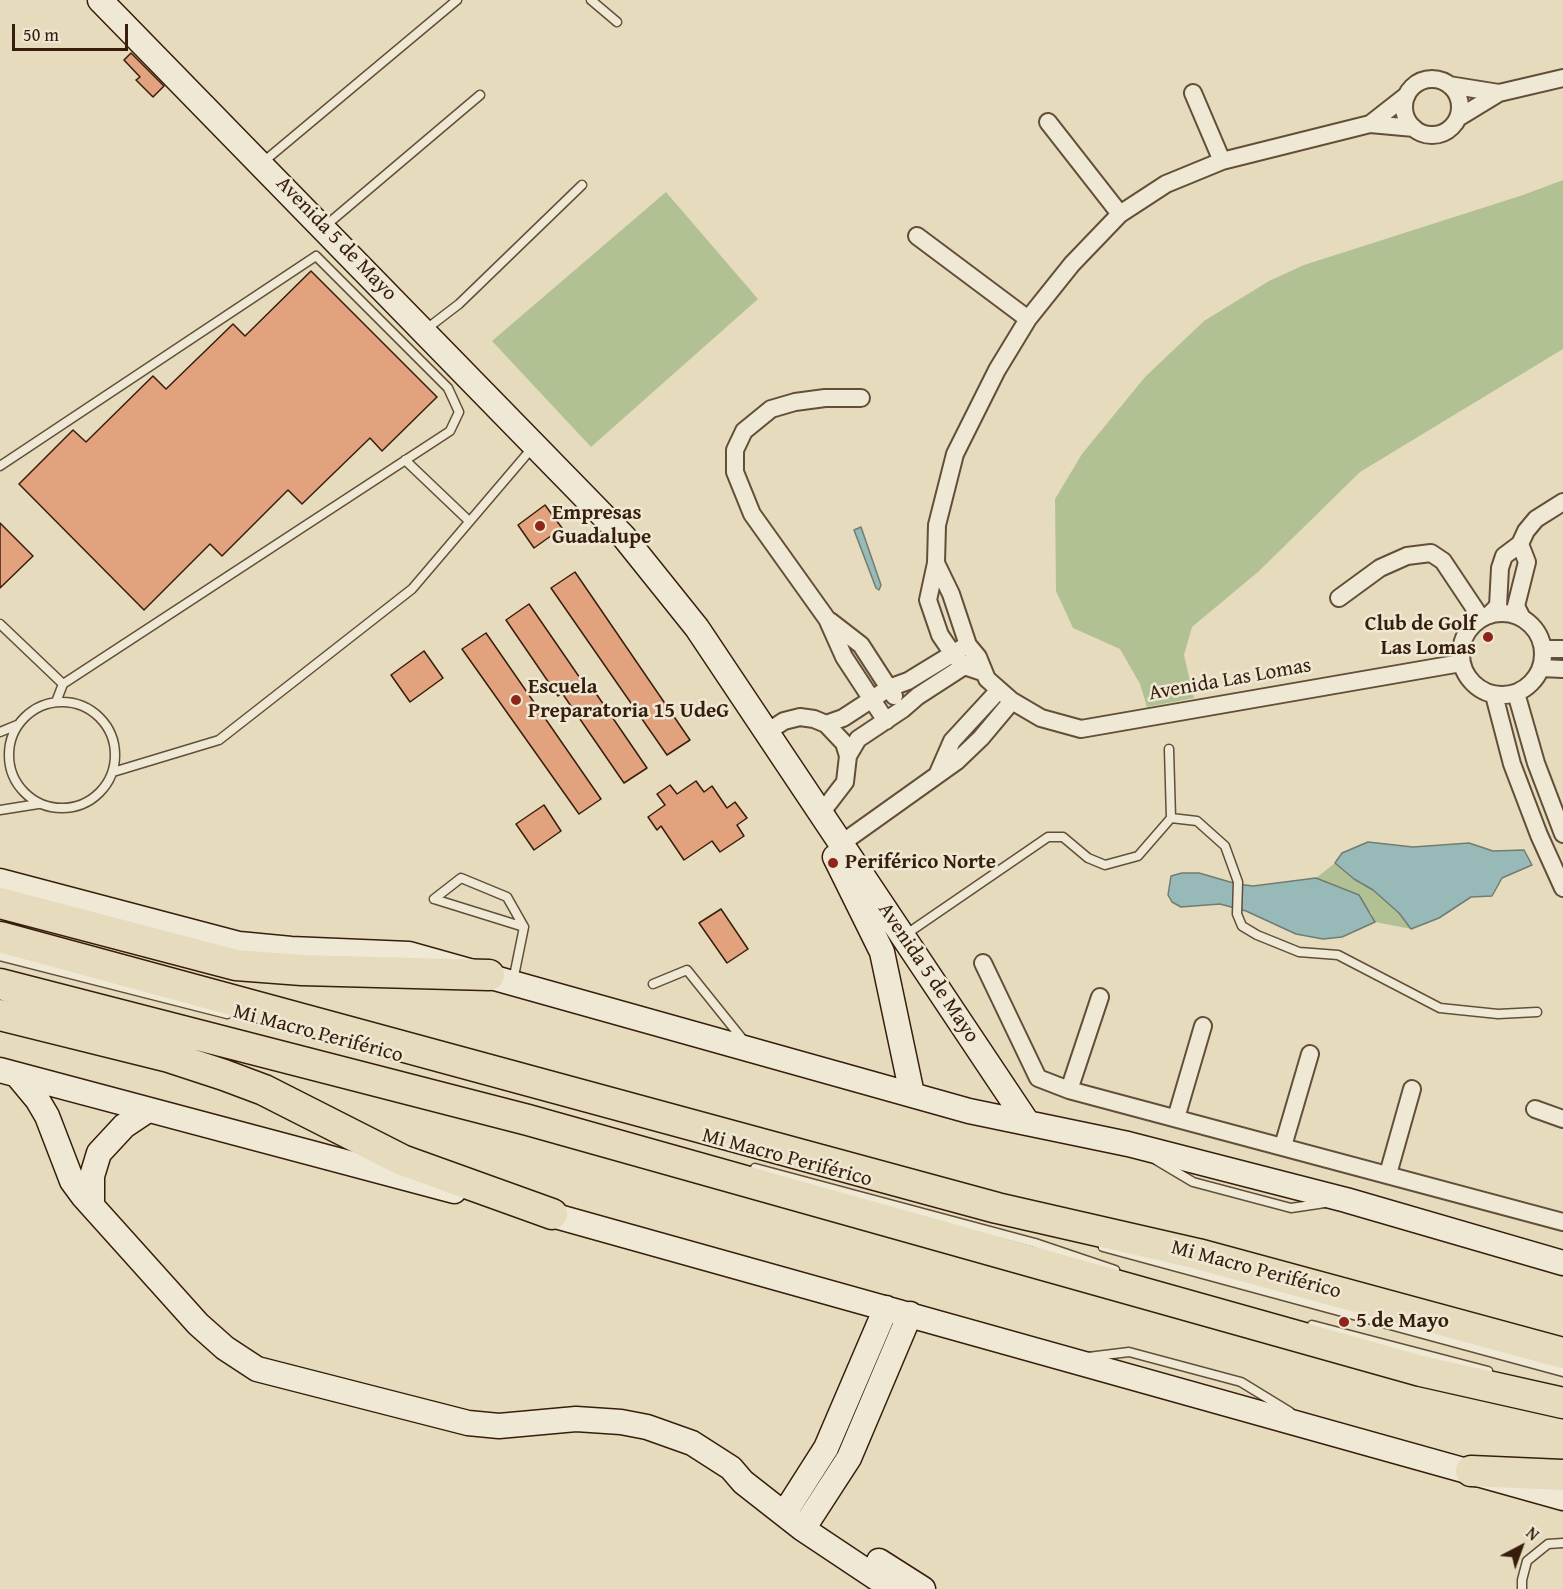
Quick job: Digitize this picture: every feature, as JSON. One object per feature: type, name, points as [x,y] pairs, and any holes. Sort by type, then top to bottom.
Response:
[{"type":"highway","points":[[0,903],[236,965],[501,978]]},
{"type":"highway","points":[[0,937],[997,1208],[1198,1254],[1563,1353]]},
{"type":"highway","points":[[0,984],[528,1120],[1410,1368],[1563,1403]]},
{"type":"highway","points":[[0,1015],[169,1057],[224,1074],[264,1090],[402,1160],[552,1214]]},
{"type":"highway","points":[[1471,1471],[1563,1475]]},
{"type":"main road","name":"Avenida 5 de Mayo","points":[[107,2],[569,481],[598,507],[697,628],[822,812],[1026,1122]]},
{"type":"main road","name":"Avenida 5 de Mayo","points":[[569,481],[579,500],[654,591],[691,642],[836,858],[882,952],[912,1094]]},
{"type":"main road","points":[[0,881],[239,944],[291,949],[409,954],[748,1047],[969,1111],[1128,1144],[1346,1200],[1563,1263]]},
{"type":"main road","points":[[9,1072],[416,1182],[552,1214],[1563,1498]]},
{"type":"main road","points":[[9,1072],[37,1099],[48,1118],[72,1181],[92,1206],[198,1324],[225,1348],[258,1369],[468,1423],[499,1426],[576,1419],[621,1422],[648,1427],[692,1443],[731,1468],[743,1482],[808,1523],[893,1589]]},
{"type":"main road","points":[[92,1206],[92,1176],[99,1153],[124,1126],[148,1110]]},
{"type":"main road","points":[[788,1509],[826,1448],[886,1308]]},
{"type":"main road","points":[[808,1523],[849,1458],[910,1314]]},
{"type":"main road","points":[[826,1448],[849,1458]]},
{"type":"main road","points":[[808,1523],[923,1589]]},
{"type":"street","points":[[969,659],[940,634],[928,600],[936,563],[937,525],[955,454],[997,370],[1028,319],[1072,264],[1120,214],[1166,184],[1222,161],[1370,124],[1414,129],[1426,135],[1439,134],[1450,129],[1458,118],[1499,93],[1563,78]]},
{"type":"street","points":[[1370,124],[1407,95],[1414,86],[1425,80],[1438,80],[1449,85],[1499,93]]},
{"type":"street","points":[[1449,85],[1459,100],[1458,118]]},
{"type":"street","points":[[1193,93],[1222,161]]},
{"type":"street","points":[[1407,95],[1406,113],[1414,129]]},
{"type":"street","points":[[1048,122],[1120,214]]},
{"type":"street","points":[[917,236],[1028,319]]},
{"type":"street","points":[[861,398],[825,398],[771,409],[744,431],[735,450],[735,472],[752,514],[827,618],[844,657],[886,721]]},
{"type":"street","points":[[1485,616],[1512,613],[1522,618],[1540,636],[1543,649],[1541,668],[1527,688],[1516,693],[1494,694],[1473,683],[1461,663],[1460,652],[1466,632],[1485,616],[1498,606],[1500,568],[1504,556],[1520,544],[1526,531],[1536,519],[1563,502]]},
{"type":"street","points":[[1520,544],[1527,562],[1516,606],[1522,618]]},
{"type":"street","points":[[1339,598],[1380,568],[1407,556],[1431,553],[1443,561],[1485,616]]},
{"type":"street","points":[[936,563],[951,594],[969,659]]},
{"type":"street","points":[[827,618],[861,645],[903,709]]},
{"type":"street","points":[[1543,649],[1563,650]]},
{"type":"street","points":[[826,724],[843,718],[889,688],[969,659]]},
{"type":"street","points":[[848,756],[858,739],[903,709],[969,659]]},
{"type":"street","name":"Avenida Las Lomas","points":[[969,659],[1006,695],[1041,718],[1081,729],[1461,663]]},
{"type":"street","points":[[1541,668],[1563,669]]},
{"type":"street","points":[[1516,693],[1536,762],[1563,834]]},
{"type":"street","points":[[1494,694],[1512,764],[1563,888]]},
{"type":"street","points":[[842,843],[957,761],[981,738],[1006,695]]},
{"type":"street","points":[[767,732],[784,721],[800,717],[826,724],[844,743],[848,756],[845,782],[822,812]]},
{"type":"street","points":[[983,963],[1038,1078],[1069,1090],[1563,1222]]},
{"type":"street","points":[[1069,1090],[1100,997]]},
{"type":"street","points":[[1176,1118],[1203,1026]]},
{"type":"street","points":[[1283,1146],[1310,1054]]},
{"type":"street","points":[[1388,1174],[1412,1089]]},
{"type":"street","points":[[1535,1109],[1563,1119]]},
{"type":"lane","points":[[262,164],[457,0]]},
{"type":"lane","points":[[591,0],[617,22]]},
{"type":"lane","points":[[324,227],[480,95]]},
{"type":"lane","points":[[424,330],[459,304],[582,185]]},
{"type":"lane","points":[[0,466],[316,256],[448,388],[459,412],[450,431],[63,684],[56,702]]},
{"type":"lane","points":[[113,772],[219,740],[412,589],[535,445]]},
{"type":"lane","points":[[405,460],[469,521]]},
{"type":"lane","points":[[0,624],[63,684]]},
{"type":"lane","points":[[0,810],[38,804],[56,809],[74,808],[91,801],[105,788],[113,772],[116,754],[112,737],[103,722],[90,710],[74,703],[56,702],[28,713],[17,725],[10,741],[8,759],[18,785],[38,804]]},
{"type":"lane","points":[[0,732],[17,725]]},
{"type":"lane","points":[[903,936],[1048,837],[1063,837],[1088,858],[1105,865],[1138,856],[1171,818],[1169,749]]},
{"type":"lane","points":[[1171,818],[1197,821],[1224,846],[1238,882],[1237,914],[1242,926],[1257,935],[1299,952],[1338,955],[1440,1008],[1498,1014],[1537,1012]]},
{"type":"lane","points":[[461,878],[507,897],[524,927],[434,899],[461,878]]},
{"type":"lane","points":[[501,978],[524,927]]},
{"type":"lane","name":"Mi Macro Periférico","points":[[0,956],[234,1016]]},
{"type":"lane","points":[[653,984],[687,970],[748,1047]]},
{"type":"lane","name":"Mi Macro Periférico","points":[[747,1166],[1035,1243],[1121,1272]]},
{"type":"lane","name":"Mi Macro Periférico","points":[[1093,1245],[1563,1372]]},
{"type":"lane","name":"Mi Macro Periférico","points":[[1301,1322],[1495,1373]]},
{"type":"lane","points":[[1522,1589],[1527,1561],[1548,1544],[1563,1543]]},
{"type":"green space","points":[[1563,180],[1563,349],[1360,472],[1258,572],[1192,627],[1184,655],[1194,698],[1147,707],[1140,684],[1120,649],[1073,628],[1056,591],[1055,499],[1082,454],[1145,377],[1204,321],[1269,281],[1304,265]]},
{"type":"green space","points":[[666,192],[758,299],[591,447],[492,341]]},
{"type":"green space","points":[[1335,863],[1354,879],[1373,890],[1399,913],[1411,929],[1375,922],[1371,912],[1316,878]]},
{"type":"water","points":[[861,527],[881,585],[879,590],[876,588],[854,530]]},
{"type":"water","points":[[1368,842],[1413,847],[1469,843],[1493,851],[1524,850],[1532,865],[1502,878],[1492,896],[1471,897],[1439,918],[1411,929],[1399,913],[1373,890],[1354,879],[1335,863],[1342,853]]},
{"type":"water","points":[[1182,873],[1199,873],[1237,884],[1253,886],[1316,878],[1359,895],[1375,922],[1342,937],[1323,939],[1296,934],[1246,911],[1220,904],[1181,907],[1172,902],[1168,895],[1171,876]]},
{"type":"building","points":[[131,53],[164,86],[153,97],[136,80],[140,77],[124,60]]},
{"type":"building","points":[[311,271],[437,397],[382,451],[370,438],[302,504],[288,490],[222,556],[210,544],[144,610],[19,484],[73,430],[86,442],[153,376],[166,389],[233,324],[245,336]]},
{"type":"building","name":"Empresas Guadalupe","points":[[545,505],[562,528],[534,548],[518,525]]},
{"type":"building","points":[[0,523],[33,556],[0,588]]},
{"type":"building","points":[[575,572],[690,740],[667,755],[551,588]]},
{"type":"building","points":[[529,604],[591,694],[595,692],[647,768],[624,783],[562,693],[558,696],[506,620]]},
{"type":"building","points":[[486,633],[601,799],[579,814],[462,649]]},
{"type":"building","points":[[424,651],[443,678],[410,702],[391,675]]},
{"type":"building","points":[[696,781],[704,792],[712,786],[727,808],[735,802],[747,818],[737,825],[744,836],[720,852],[712,841],[684,860],[661,826],[657,830],[648,817],[665,805],[657,794],[670,785],[677,794]]},
{"type":"building","points":[[544,805],[561,831],[534,850],[516,824]]},
{"type":"building","points":[[721,909],[748,949],[727,963],[699,923]]},
{"type":"place","name":"Empresas Guadalupe","points":[[540,526]]},
{"type":"place","name":"Club de Golf Las Lomas","points":[[1488,637]]},
{"type":"place","name":"Escuela Preparatoria 15 UdeG","points":[[516,700]]},
{"type":"place","name":"Periférico Norte","points":[[833,863]]},
{"type":"place","name":"5 de Mayo","points":[[1344,1322]]}]
